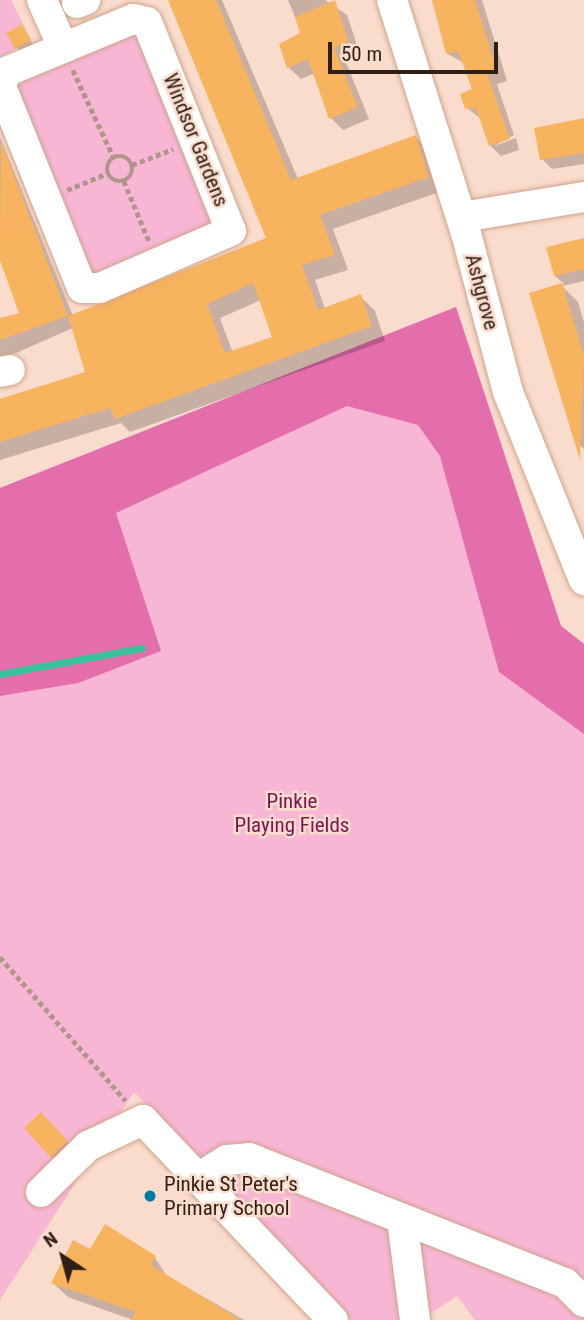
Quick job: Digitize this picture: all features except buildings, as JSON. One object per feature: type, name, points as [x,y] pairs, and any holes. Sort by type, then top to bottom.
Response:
[{"type":"street","points":[[42,0],[62,45]]},
{"type":"street","name":"Ashgrove","points":[[392,0],[462,217],[508,392],[576,540],[584,580]]},
{"type":"street","name":"Windsor Gardens","points":[[133,19],[147,22],[196,140],[231,231],[100,288],[82,288],[43,199],[0,84],[8,71],[62,45],[133,19]]},
{"type":"street","points":[[462,217],[584,197]]},
{"type":"street","points":[[41,1192],[88,1146],[143,1120],[333,1320]]},
{"type":"street","points":[[198,1178],[227,1160],[249,1158],[565,1283],[584,1302]]},
{"type":"street","points":[[402,1219],[415,1320]]},
{"type":"path","points":[[62,45],[114,158],[132,165]]},
{"type":"path","points":[[124,181],[132,165],[196,140]]},
{"type":"path","points":[[43,199],[108,173],[114,158]]},
{"type":"path","points":[[108,173],[124,181],[159,264]]},
{"type":"path","points":[[0,957],[143,1120]]},
{"type":"green space","points":[[0,0],[11,0],[31,40],[0,57]]},
{"type":"green space","points":[[135,32],[217,220],[211,231],[105,275],[90,273],[16,96],[18,83]]},
{"type":"green space","name":"Pinkie Playing Fields","points":[[456,307],[561,626],[584,644],[584,1320],[475,1320],[457,1296],[420,1320],[350,1320],[134,1092],[0,1300],[0,488]]},
{"type":"shaded area","points":[[456,307],[561,626],[584,644],[584,734],[499,672],[440,456],[418,425],[347,406],[116,513],[161,651],[78,683],[0,696],[0,488]]},
{"type":"waterway","points":[[0,674],[142,648]]},
{"type":"place","name":"Pinkie St Peter's Primary School","points":[[150,1196]]}]
